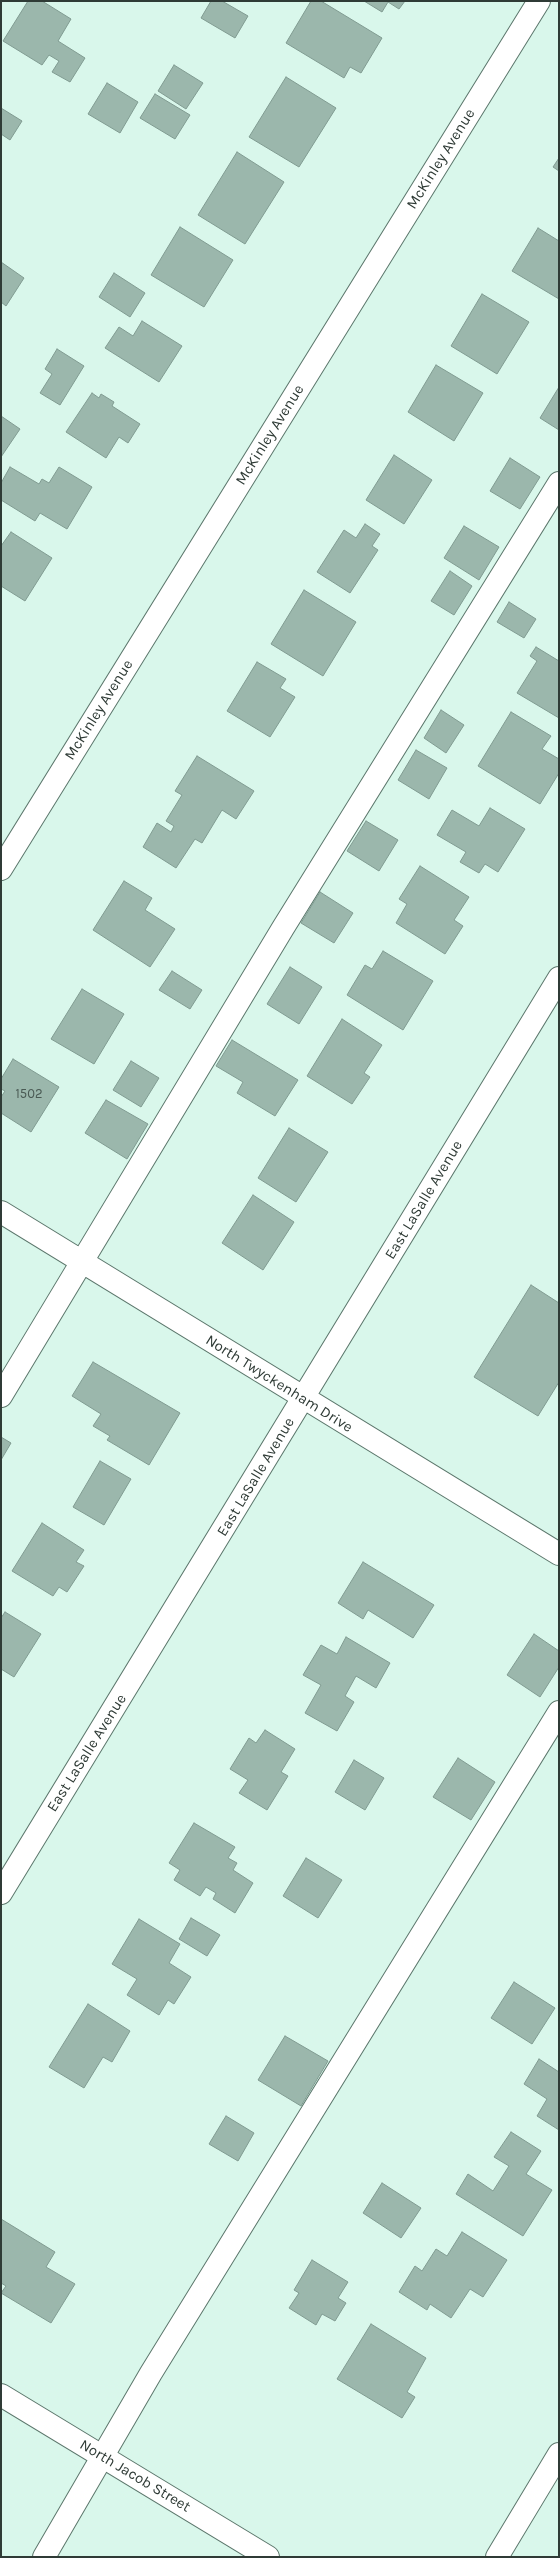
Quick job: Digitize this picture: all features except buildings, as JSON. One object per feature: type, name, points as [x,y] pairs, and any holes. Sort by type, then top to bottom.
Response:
[{"type":"street","name":"McKinley Avenue","points":[[1,869],[539,1]]},
{"type":"street","points":[[1,1396],[287,921],[559,483]]},
{"type":"street","name":"East LaSalle Avenue","points":[[1,1893],[559,978]]},
{"type":"street","name":"North Twyckenham Drive","points":[[1,1212],[303,1399],[559,1554]]},
{"type":"street","points":[[44,2557],[104,2457],[151,2373],[559,1712]]},
{"type":"street","name":"North Jacob Street","points":[[1,2395],[268,2557]]},
{"type":"street","points":[[496,2557],[559,2454]]}]
